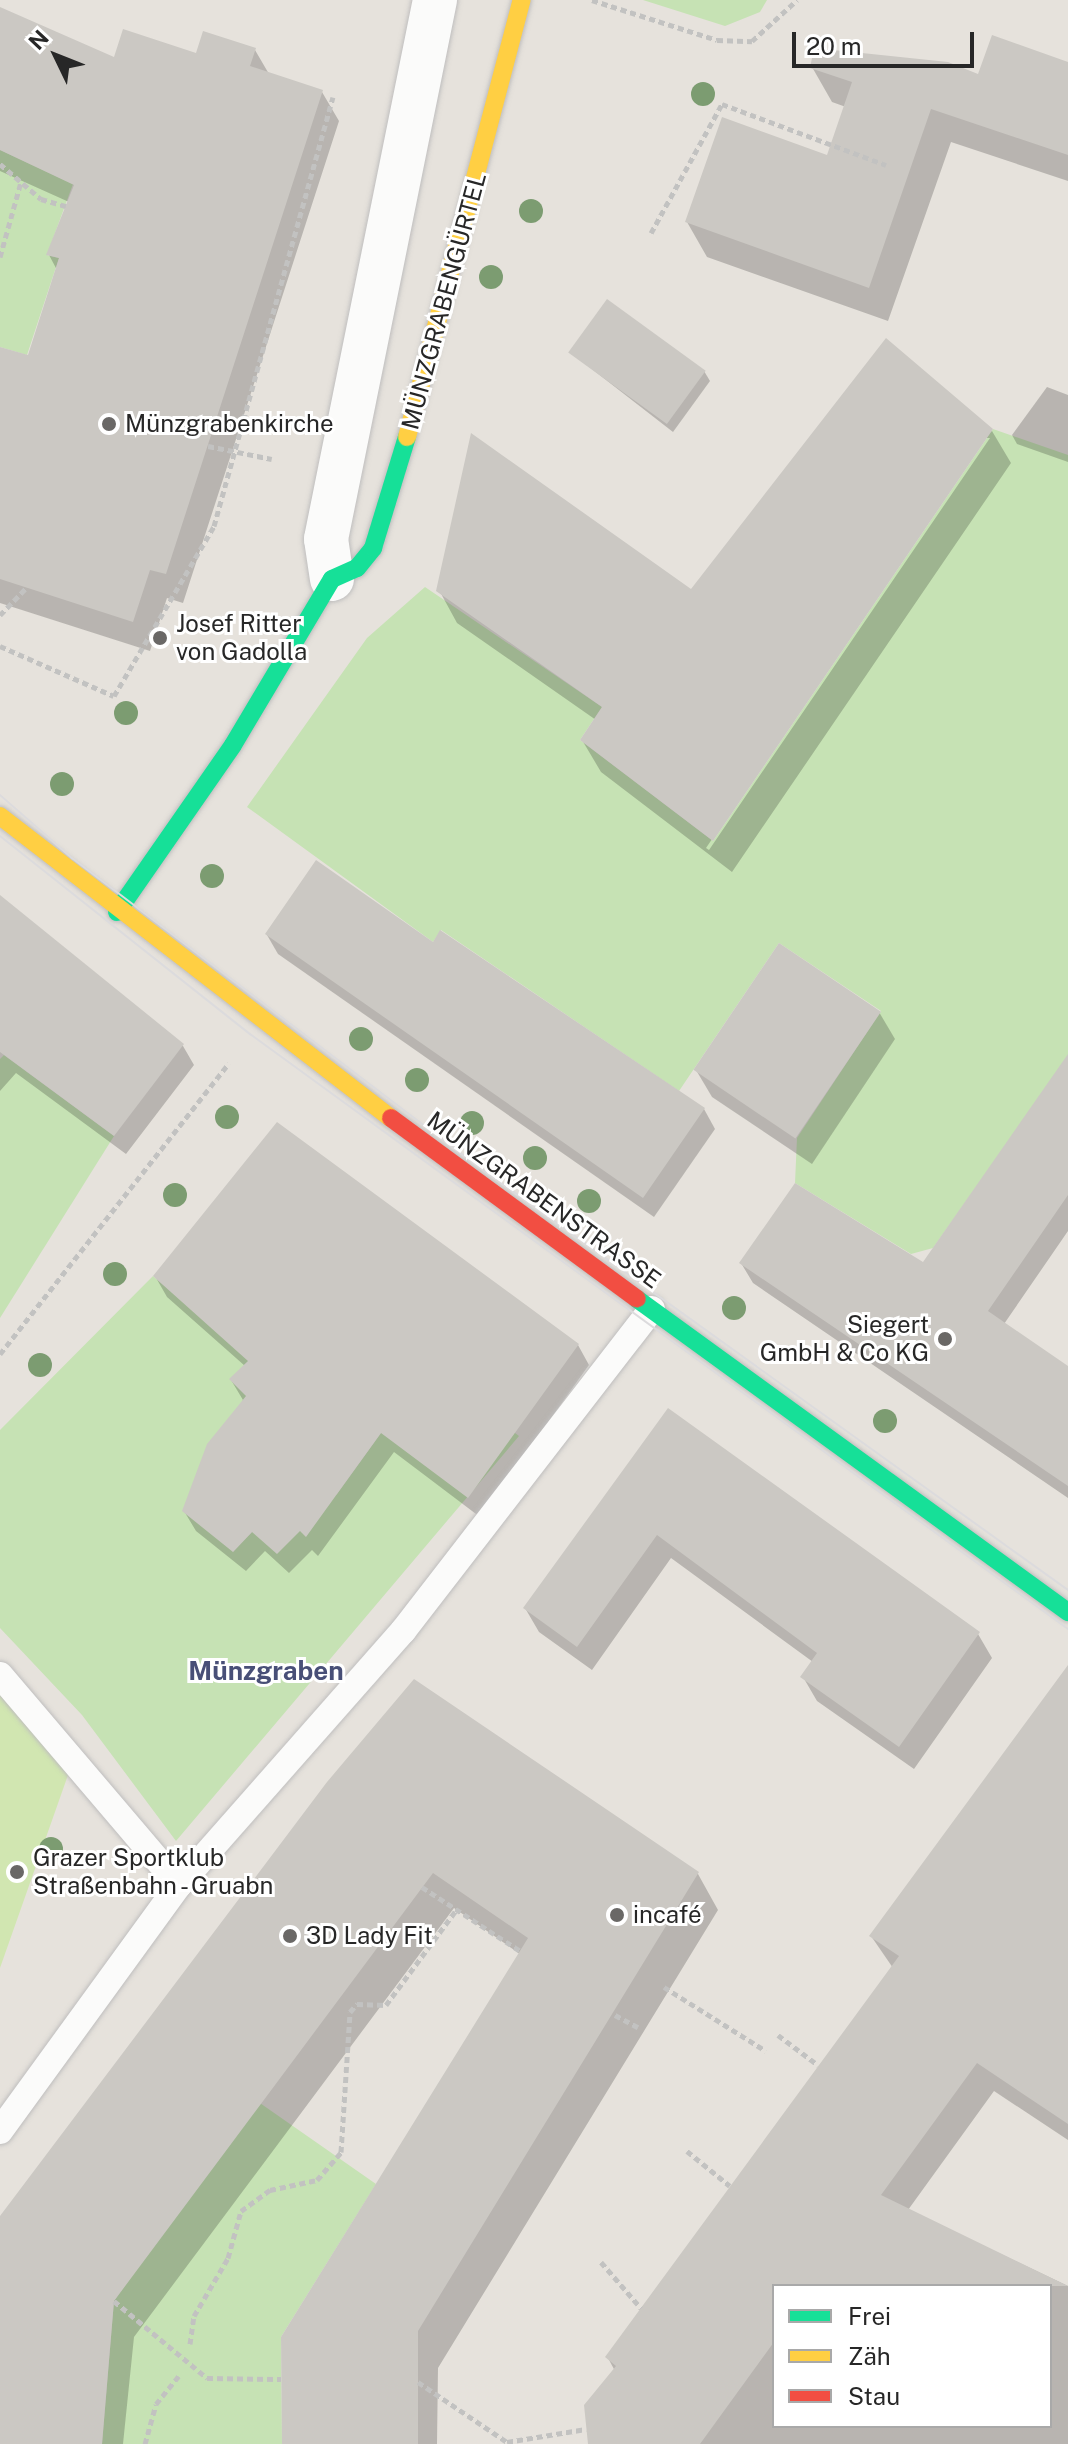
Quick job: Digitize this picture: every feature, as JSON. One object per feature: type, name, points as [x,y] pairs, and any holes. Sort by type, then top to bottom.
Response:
[{"type":"main road","name":"MÜNZGRABENGÜRTEL","points":[[117,912],[233,745],[332,579],[357,568],[373,548],[423,385],[522,0]]},
{"type":"main road","name":"MÜNZGRABENSTRASSE","points":[[0,816],[117,912],[652,1309],[1068,1612]]},
{"type":"street","points":[[332,579],[326,539],[435,0]]},
{"type":"lane","points":[[0,2131],[179,1885],[403,1631],[652,1309]]},
{"type":"lane","points":[[0,1675],[179,1885]]},
{"type":"path","points":[[592,0],[717,40],[752,41],[797,0]]},
{"type":"path","points":[[0,646],[114,696],[214,526],[333,97]]},
{"type":"path","points":[[651,233],[722,104],[886,165]]},
{"type":"path","points":[[0,164],[41,199],[66,206]]},
{"type":"path","points":[[0,257],[21,182]]},
{"type":"path","points":[[208,446],[272,459]]},
{"type":"path","points":[[0,615],[26,588]]},
{"type":"path","points":[[0,1354],[227,1067]]},
{"type":"path","points":[[422,1887],[520,1951]]},
{"type":"path","points":[[190,2344],[194,2316],[228,2258],[241,2211],[270,2190],[317,2180],[341,2152],[350,2012],[357,2004],[386,2005],[457,1909]]},
{"type":"path","points":[[664,1987],[766,2051]]},
{"type":"path","points":[[615,2015],[638,2027]]},
{"type":"path","points":[[778,2035],[818,2065]]},
{"type":"path","points":[[687,2151],[730,2186]]},
{"type":"path","points":[[601,2262],[641,2308]]},
{"type":"path","points":[[114,2301],[207,2378],[281,2379]]},
{"type":"path","points":[[145,2444],[156,2404],[179,2376]]},
{"type":"path","points":[[418,2382],[507,2442],[586,2429]]},
{"type":"green space","points":[[643,0],[767,0],[760,12],[725,26]]},
{"type":"green space","points":[[0,150],[73,184],[47,255],[59,258],[27,355],[0,347]]},
{"type":"green space","points":[[993,429],[1068,455],[1068,1057],[933,1248],[911,1254],[795,1183],[797,1138],[881,1011],[779,943],[679,1091],[441,930],[433,942],[247,807],[367,638],[425,587],[602,707],[580,740],[713,841]]},
{"type":"green space","points":[[4,1055],[114,1136],[0,1318],[0,1059]]},
{"type":"green space","points":[[153,1276],[203,1319],[312,1281],[233,1552],[252,1532],[337,1494],[399,1408],[399,1346],[519,1436],[176,1841],[82,1715],[0,1628],[0,1430]]},
{"type":"green space","name":"Grazer Sportklub Straßenbahn - Gruabn","points":[[0,1688],[68,1775],[0,1968]]},
{"type":"green space","points":[[257,2101],[376,2184],[281,2337],[282,2444],[102,2444],[114,2301]]},
{"type":"building","points":[[0,7],[114,57],[123,29],[196,53],[203,31],[256,48],[250,66],[323,90],[166,574],[150,570],[133,622],[0,579],[0,347],[28,355],[59,258],[46,255],[74,185],[0,150]]},
{"type":"building","points":[[992,35],[1068,62],[1068,155],[931,109],[869,288],[685,222],[722,117],[827,155],[852,82],[810,68],[814,48],[948,62],[978,74]]},
{"type":"building","points":[[607,299],[706,371],[667,424],[568,352]]},
{"type":"building","points":[[886,338],[993,429],[713,841],[580,740],[602,707],[436,591],[471,433],[691,589]]},
{"type":"building","points":[[316,860],[433,942],[440,930],[705,1108],[643,1198],[265,934]]},
{"type":"building","points":[[0,895],[184,1044],[114,1136],[0,1052]]},
{"type":"building","points":[[779,943],[881,1012],[795,1139],[693,1070]]},
{"type":"building","points":[[1068,1054],[1068,1195],[988,1311],[1068,1366],[1068,1486],[739,1263],[795,1183],[923,1262]]},
{"type":"building","points":[[277,1122],[579,1344],[468,1498],[381,1433],[306,1537],[300,1531],[277,1554],[252,1532],[233,1552],[182,1511],[207,1444],[246,1396],[229,1379],[248,1361],[153,1276]]},
{"type":"building","points":[[668,1408],[980,1632],[899,1747],[800,1677],[817,1653],[657,1535],[577,1647],[523,1608]]},
{"type":"building","points":[[1068,1665],[1068,2124],[977,2063],[881,2195],[1068,2286],[772,2284],[772,2345],[700,2444],[588,2444],[584,2405],[616,2366],[605,2357],[899,1956],[869,1936]]},
{"type":"building","points":[[414,1679],[699,1872],[418,2331],[418,2444],[282,2444],[281,2337],[528,1938],[433,1873],[114,2301],[102,2444],[0,2444],[0,2216],[327,1782]]},
{"type":"tram line","points":[[0,795],[72,858],[480,1168],[1068,1590]]},
{"type":"tram line","points":[[0,836],[250,1034],[1068,1629]]},
{"type":"traffic: fast","points":[[117,912],[233,745],[332,579],[357,568],[373,548],[407,437]]},
{"type":"traffic: fast","points":[[637,1299],[1068,1612]]},
{"type":"traffic: slow","points":[[407,437],[522,0]]},
{"type":"traffic: slow","points":[[0,816],[391,1118]]},
{"type":"traffic: jam","points":[[391,1118],[637,1299]]},
{"type":"place","name":"Münzgrabenkirche","points":[[109,424]]},
{"type":"place","name":"Josef Ritter von Gadolla","points":[[160,638]]},
{"type":"place","name":"Siegert GmbH & Co KG","points":[[945,1339]]},
{"type":"place","name":"Grazer Sportklub Straßenbahn - Gruabn","points":[[17,1872]]},
{"type":"place","name":"incafé","points":[[617,1915]]},
{"type":"place","name":"3D Lady Fit","points":[[290,1936]]},
{"type":"district","name":"Münzgraben","points":[[266,1671]]}]
